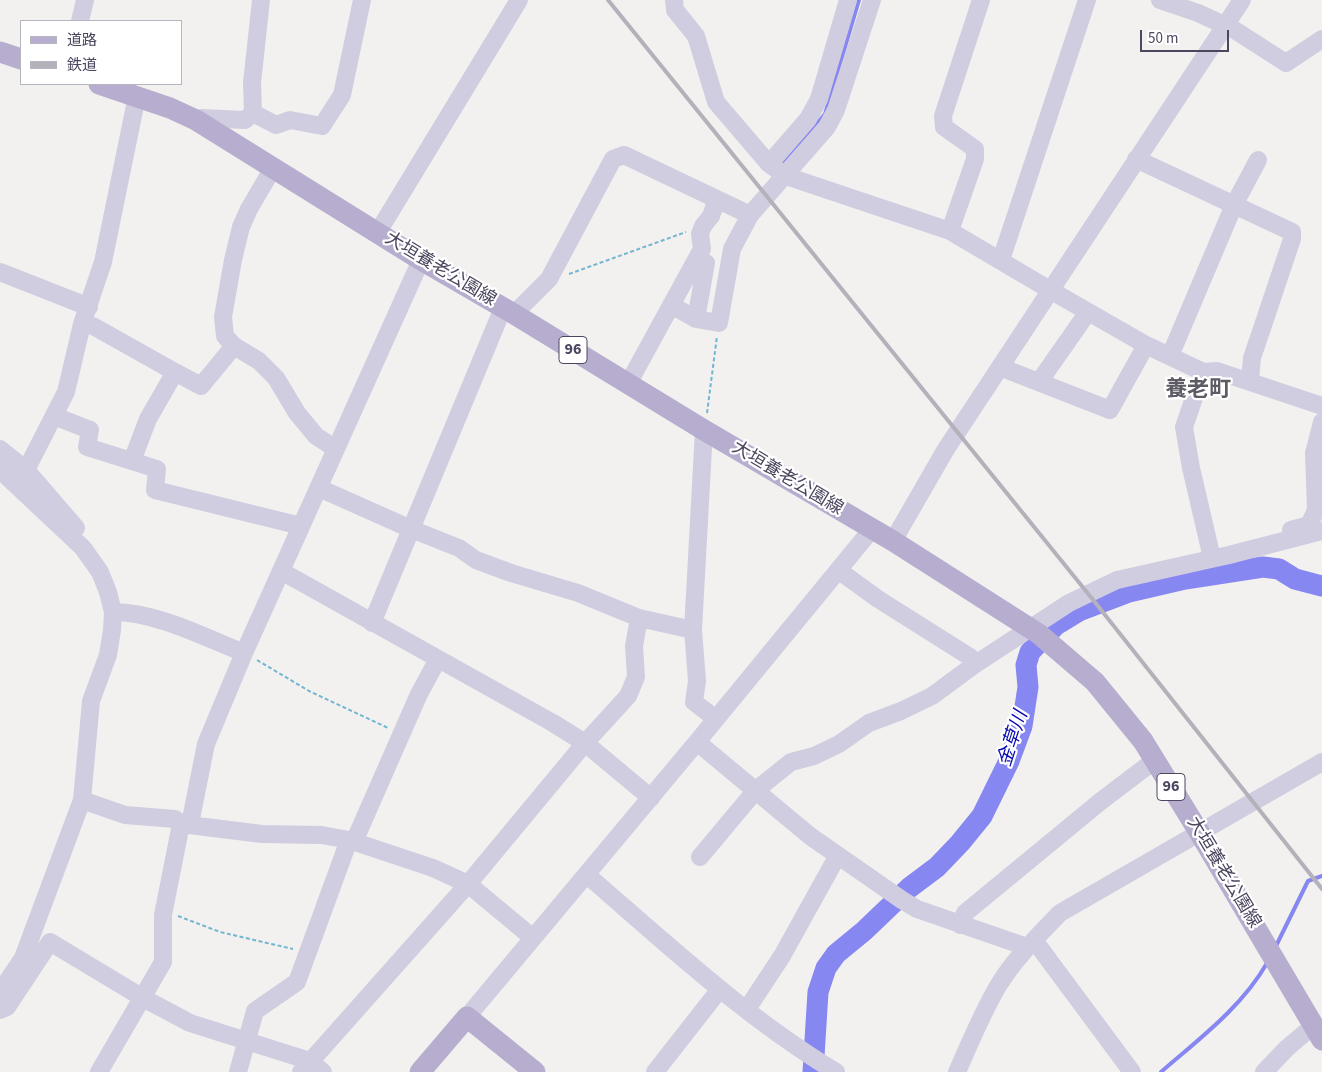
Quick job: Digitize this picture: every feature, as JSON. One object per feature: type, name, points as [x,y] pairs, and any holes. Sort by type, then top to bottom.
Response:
[{"type":"main road","points":[[0,52],[20,59]]},
{"type":"main road","name":"大垣養老公園線","points":[[102,85],[170,108],[196,120],[421,260],[893,541],[1041,636],[1094,682],[1143,741],[1318,1033]]},
{"type":"main road","points":[[420,1072],[467,1017],[535,1072]]},
{"type":"street","points":[[80,20],[85,0]]},
{"type":"street","points":[[253,113],[252,83],[261,0]]},
{"type":"street","points":[[253,113],[276,125],[290,120],[322,126],[342,95],[362,0]]},
{"type":"street","points":[[378,232],[519,0]]},
{"type":"street","points":[[674,0],[675,10],[696,36],[716,102],[769,164],[786,176],[950,231],[1088,312],[1146,344],[1203,372],[1217,371],[1250,380],[1322,406]]},
{"type":"street","points":[[769,164],[808,119],[820,99],[848,0]]},
{"type":"street","points":[[671,305],[696,319],[718,323],[732,249],[750,214],[786,176],[827,127],[836,110],[872,0]]},
{"type":"street","points":[[950,231],[975,158],[975,149],[944,127],[943,116],[981,0]]},
{"type":"street","points":[[1001,260],[1087,0]]},
{"type":"street","points":[[1160,0],[1198,13],[1233,29],[1286,63],[1322,38]]},
{"type":"street","points":[[893,541],[946,449],[1242,0]]},
{"type":"street","points":[[26,470],[66,392],[82,324],[103,262],[137,96]]},
{"type":"street","points":[[196,120],[201,118],[245,120],[253,113]]},
{"type":"street","points":[[372,623],[411,529],[508,311],[549,279],[613,159],[624,155],[750,214]]},
{"type":"street","points":[[1136,159],[1292,232],[1292,239],[1252,358],[1250,380]]},
{"type":"street","points":[[1170,356],[1234,205],[1258,160]]},
{"type":"street","points":[[273,168],[248,209],[241,227],[223,317],[225,336],[234,346],[259,361],[276,378],[297,413],[316,436],[336,449]]},
{"type":"street","points":[[628,384],[702,249],[700,234],[703,226],[711,216],[717,199]]},
{"type":"street","points":[[696,319],[706,263],[697,258]]},
{"type":"street","points":[[99,1072],[163,962],[164,911],[206,744],[244,653],[421,260]]},
{"type":"street","points":[[0,272],[89,307]]},
{"type":"street","points":[[1039,382],[1088,312]]},
{"type":"street","points":[[82,324],[93,326],[201,386],[234,346]]},
{"type":"street","points":[[1000,367],[1110,410],[1146,344]]},
{"type":"street","points":[[132,461],[148,419],[175,372]]},
{"type":"street","points":[[1203,372],[1184,427],[1191,468],[1221,556]]},
{"type":"street","points":[[54,416],[90,430],[87,447],[157,469],[155,490],[301,526]]},
{"type":"street","points":[[1221,556],[1241,545],[1309,525],[1316,510],[1314,452],[1322,422]]},
{"type":"street","points":[[704,430],[693,630],[697,681],[694,702],[716,719]]},
{"type":"street","points":[[0,449],[26,470],[82,534],[83,548]]},
{"type":"street","points":[[0,470],[83,548],[100,572],[113,612],[108,656],[90,701],[82,800],[23,958],[0,992]]},
{"type":"street","points":[[318,488],[459,548],[476,560],[578,593],[639,618],[693,630]]},
{"type":"street","points":[[467,1017],[698,742],[872,529]]},
{"type":"street","points":[[700,857],[756,790],[791,762],[814,756],[839,744],[869,723],[901,712],[932,696],[974,665],[1041,636],[1069,603],[1116,580],[1322,530]]},
{"type":"street","points":[[838,570],[878,599],[970,657],[974,665]]},
{"type":"street","points":[[281,571],[553,723],[585,743],[651,798]]},
{"type":"street","points":[[113,612],[144,616],[176,626],[244,653]]},
{"type":"street","points":[[0,1010],[7,1007],[50,942],[143,998],[190,1023],[247,1041],[311,1068],[585,743],[628,696],[636,677],[634,646],[639,618]]},
{"type":"street","points":[[238,1072],[255,1010],[298,982],[352,841],[419,694],[438,659]]},
{"type":"street","points":[[698,742],[810,836],[897,897],[917,909],[960,924],[1030,943],[1132,1072]]},
{"type":"street","points":[[960,924],[965,913],[1101,801],[1155,760]]},
{"type":"street","points":[[957,1072],[980,1020],[998,986],[1030,943],[1060,913],[1322,762]]},
{"type":"street","points":[[82,800],[126,815],[175,819],[186,824],[262,834],[322,835],[352,841],[433,868],[468,884],[533,938]]},
{"type":"street","points":[[747,1010],[782,956],[838,855]]},
{"type":"street","points":[[586,874],[720,990],[814,1059],[836,1072]]},
{"type":"street","points":[[655,1072],[720,990]]},
{"type":"street","points":[[1264,1072],[1287,1048],[1318,1033]]},
{"type":"path","points":[[549,279],[570,274],[703,226]]},
{"type":"path","points":[[704,430],[718,323]]},
{"type":"path","points":[[244,653],[309,691],[402,734]]},
{"type":"path","points":[[164,911],[220,932],[308,952]]},
{"type":"waterway","points":[[783,164],[825,114],[859,0]]},
{"type":"waterway","name":"金草川","points":[[813,1072],[818,992],[826,968],[836,954],[864,931],[909,888],[937,867],[982,816],[1009,761],[1022,726],[1028,687],[1026,665],[1030,652],[1056,625],[1079,611],[1129,592],[1185,579],[1263,567],[1279,569],[1295,579],[1322,586]]},
{"type":"waterway","points":[[1275,948],[1308,881],[1322,876]]},
{"type":"waterway","points":[[1161,1072],[1219,1022],[1245,994],[1267,963]]},
{"type":"railway","points":[[608,0],[1094,601],[1322,889]]},
{"type":"district","name":"養老町","points":[[1198,391]]}]
